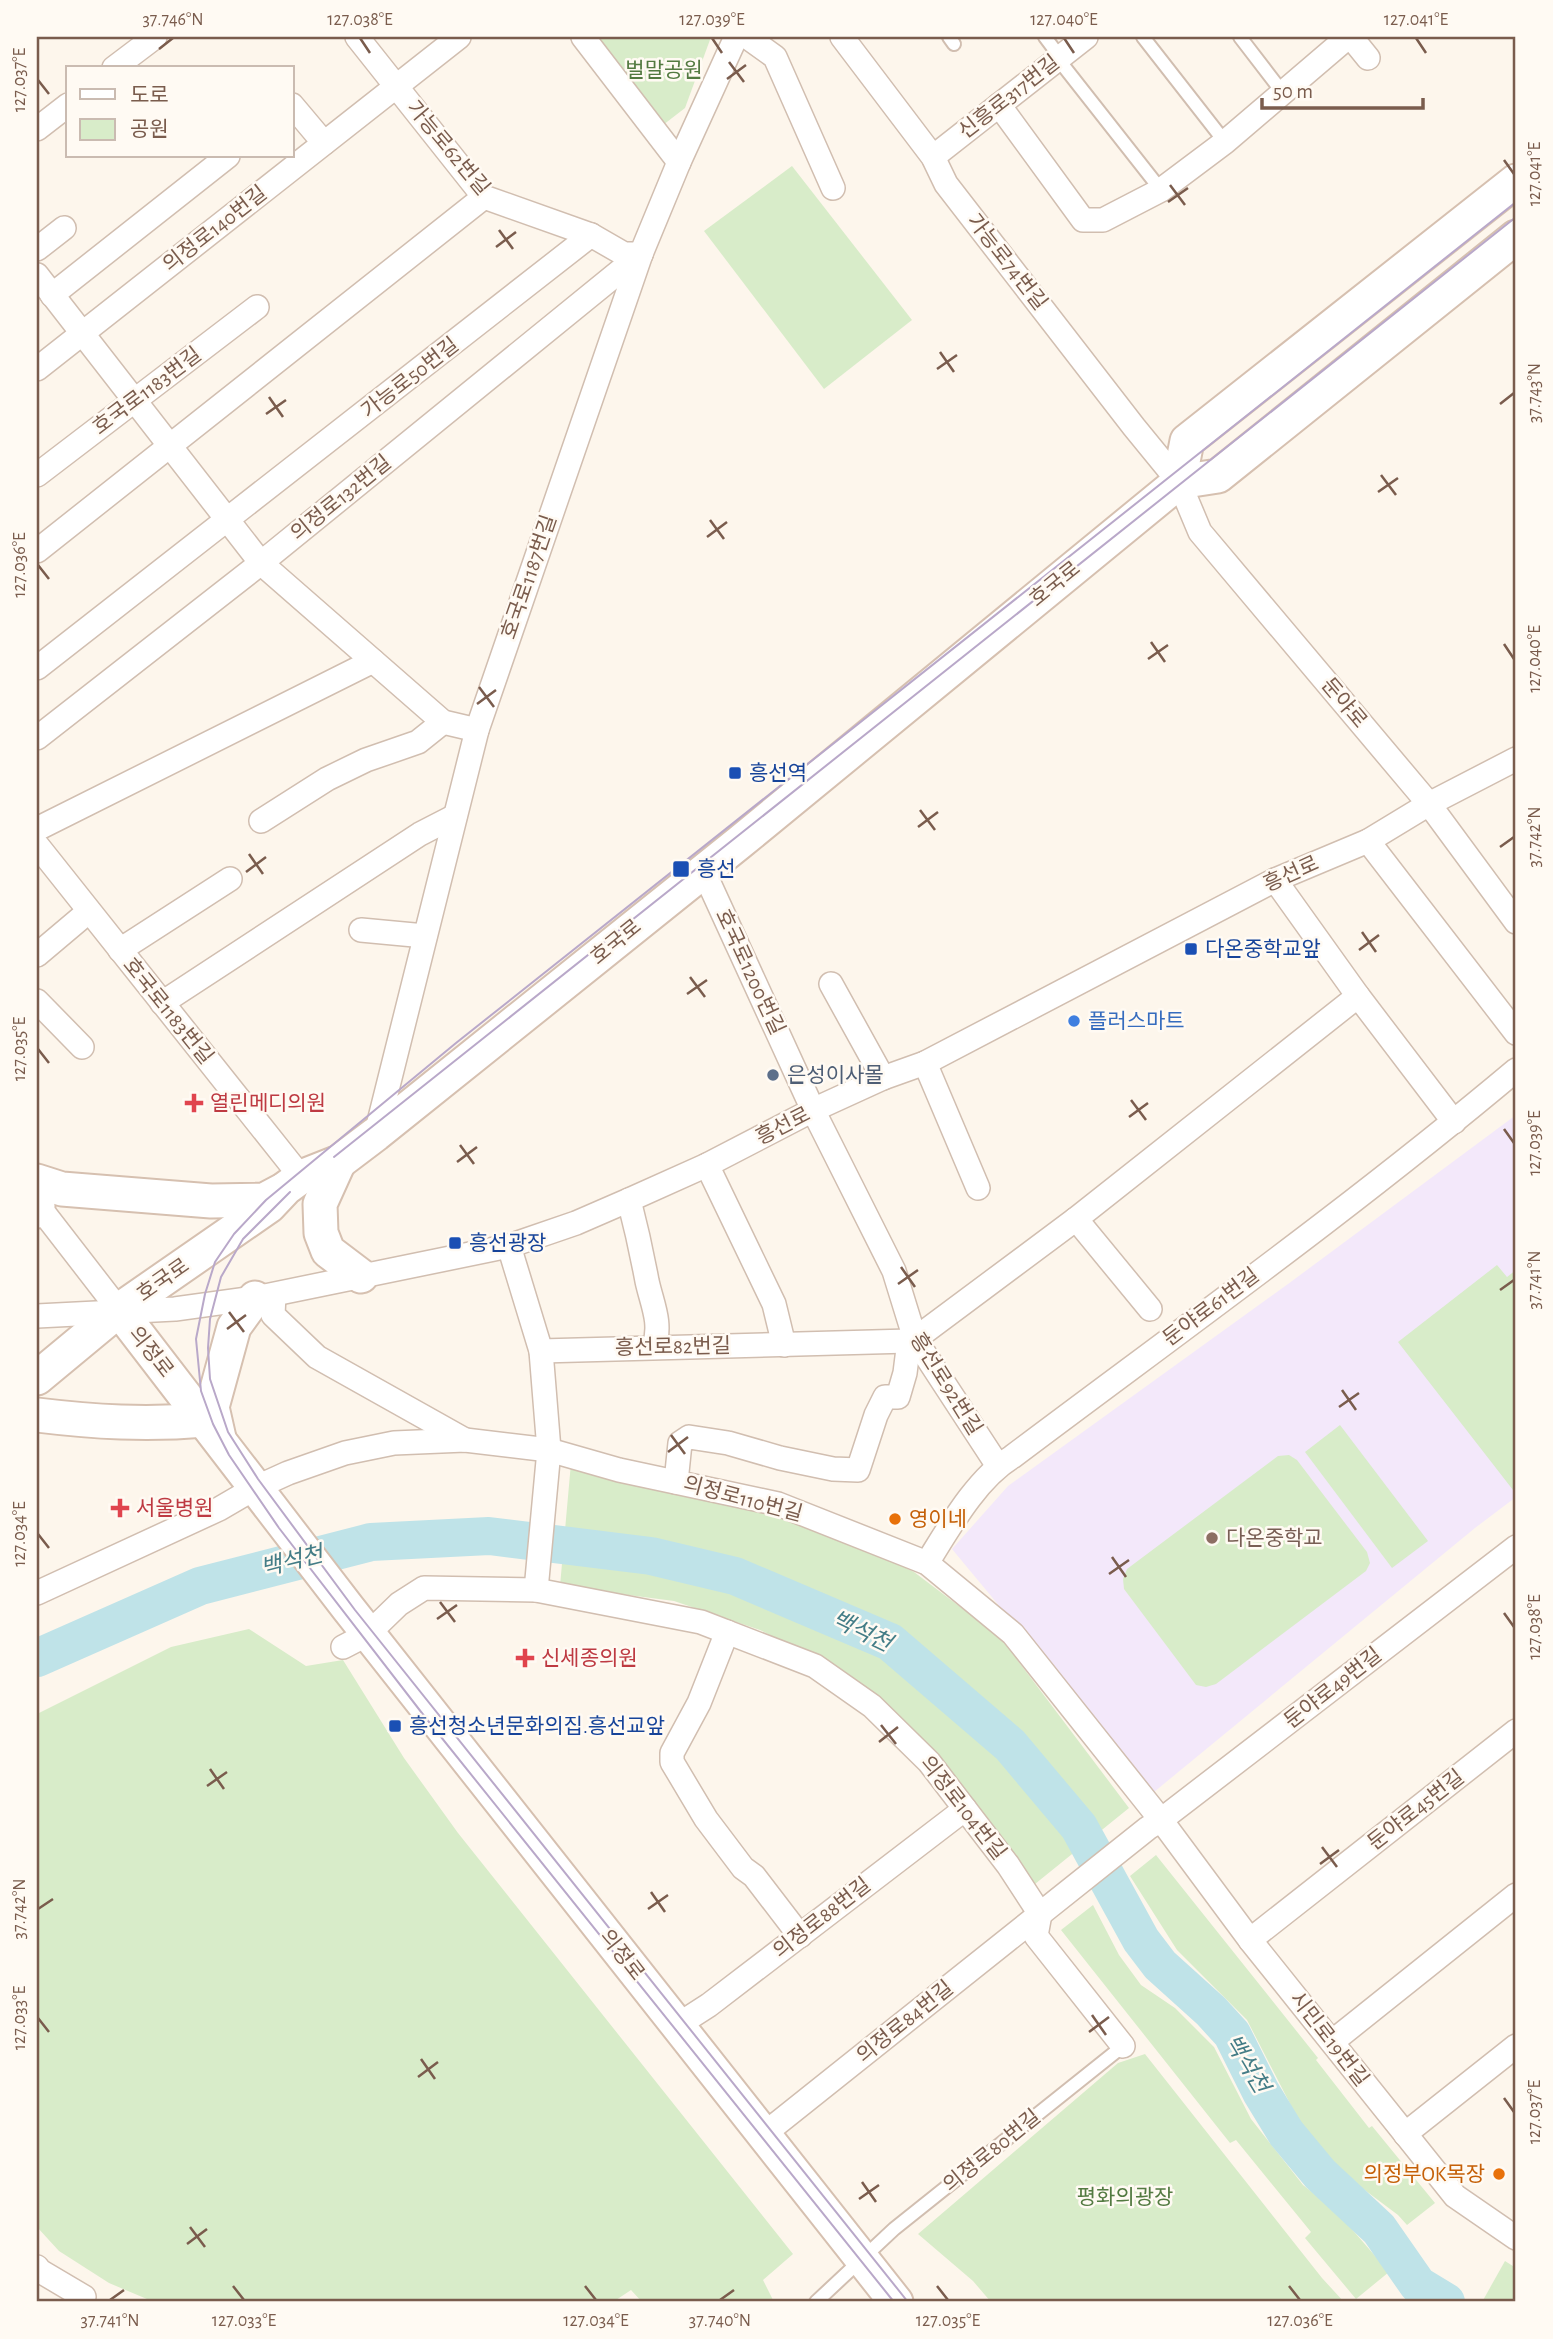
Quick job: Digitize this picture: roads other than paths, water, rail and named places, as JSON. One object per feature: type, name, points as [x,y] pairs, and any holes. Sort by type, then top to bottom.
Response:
[{"type":"street","points":[[117,66],[155,37]]},
{"type":"street","name":"가능로62번길","points":[[357,37],[484,197],[591,235],[624,254],[641,254]]},
{"type":"street","name":"의정로140번길","points":[[37,369],[459,37]]},
{"type":"street","points":[[583,37],[679,162]]},
{"type":"street","name":"호국로1187번길","points":[[376,1134],[477,730],[641,254],[736,37]]},
{"type":"street","points":[[747,37],[775,57],[833,188]]},
{"type":"street","name":"가능로74번길","points":[[842,37],[933,157],[946,184],[1179,482]]},
{"type":"street","name":"신흥로317번길","points":[[933,157],[1086,37]]},
{"type":"street","points":[[999,105],[1083,220],[1103,220],[1161,190],[1225,142],[1350,37],[1368,58]]},
{"type":"street","points":[[37,129],[66,106]]},
{"type":"street","points":[[294,107],[324,143]]},
{"type":"street","points":[[52,295],[225,158]]},
{"type":"street","points":[[1516,181],[1187,441],[1179,482],[1218,476],[1516,237]]},
{"type":"street","points":[[37,551],[484,197]]},
{"type":"street","points":[[37,249],[64,228]]},
{"type":"street","name":"가능로50번길","points":[[37,668],[591,235]]},
{"type":"street","name":"의정로132번길","points":[[37,738],[261,563],[641,254]]},
{"type":"street","points":[[37,275],[261,563],[443,722],[477,730]]},
{"type":"street","name":"호국로1183번길","points":[[37,475],[257,307]]},
{"type":"street","name":"둔야로","points":[[1179,482],[1200,532],[1429,804],[1516,922]]},
{"type":"street","name":"호국로","points":[[37,1378],[119,1310],[269,1206],[293,1182],[339,1162],[376,1134],[704,872],[1179,482]]},
{"type":"street","points":[[37,829],[373,661]]},
{"type":"street","points":[[261,821],[327,779],[366,760],[418,742],[443,722]]},
{"type":"street","name":"흥선로","points":[[37,1316],[175,1308],[264,1296],[509,1246],[576,1223],[707,1165],[813,1110],[883,1078],[926,1063],[1275,880],[1368,841],[1429,804],[1516,758]]},
{"type":"street","points":[[162,1003],[420,834],[455,816]]},
{"type":"street","points":[[1368,841],[1516,1032]]},
{"type":"street","name":"호국로1183번길","points":[[38,850],[162,1003],[293,1182]]},
{"type":"street","name":"호국로1200번길","points":[[704,872],[813,1110]]},
{"type":"street","points":[[120,950],[230,878]]},
{"type":"street","points":[[1275,880],[1358,996],[1454,1122]]},
{"type":"street","points":[[37,955],[88,912]]},
{"type":"street","points":[[361,930],[425,936]]},
{"type":"street","points":[[831,984],[883,1078]]},
{"type":"street","points":[[676,1482],[680,1443],[689,1437],[728,1443],[833,1469],[859,1471],[876,1415],[885,1397],[898,1397],[912,1340],[1076,1219],[1358,996]]},
{"type":"street","points":[[37,1001],[82,1047]]},
{"type":"street","points":[[926,1063],[978,1188]]},
{"type":"street","name":"둔야로61번길","points":[[927,1563],[958,1515],[998,1466],[1454,1122],[1516,1070]]},
{"type":"street","name":"흥선로92번길","points":[[813,1110],[894,1271],[912,1340],[998,1466]]},
{"type":"street","points":[[339,1162],[320,1204],[321,1233],[328,1251],[361,1276]]},
{"type":"street","points":[[707,1165],[774,1304],[783,1345]]},
{"type":"street","points":[[37,1200],[62,1189],[211,1201],[264,1199],[293,1182]]},
{"type":"street","name":"의정로","points":[[37,1200],[348,1608],[356,1640],[678,2025],[896,2302]]},
{"type":"street","points":[[629,1200],[657,1315],[657,1338],[654,1346]]},
{"type":"street","points":[[1076,1219],[1150,1309]]},
{"type":"street","points":[[509,1246],[541,1351],[549,1451],[536,1590]]},
{"type":"street","points":[[37,1415],[105,1423],[157,1424],[212,1430],[212,1407],[234,1327],[264,1296],[273,1315],[317,1357],[465,1440]]},
{"type":"street","name":"흥선로82번길","points":[[541,1351],[912,1340]]},
{"type":"street","name":"의정로110번길","points":[[37,1592],[345,1453],[394,1443],[465,1440],[549,1451],[778,1504],[927,1563],[1013,1634],[1154,1824]]},
{"type":"street","name":"둔야로49번길","points":[[1043,1912],[1154,1824],[1513,1555]]},
{"type":"street","name":"의정로104번길","points":[[356,1640],[424,1588],[536,1590],[701,1622],[727,1632],[815,1667],[872,1706],[929,1762],[1043,1912]]},
{"type":"street","points":[[727,1632],[699,1703],[672,1753],[672,1762],[706,1819],[744,1868],[754,1875],[800,1936]]},
{"type":"street","name":"둔야로45번길","points":[[1250,1940],[1516,1731]]},
{"type":"street","name":"의정로88번길","points":[[678,2025],[709,2005],[965,1809]]},
{"type":"street","name":"시민로19번길","points":[[1154,1824],[1455,2196],[1511,2226]]},
{"type":"street","points":[[1332,2042],[1516,1895]]},
{"type":"street","points":[[1043,1912],[1036,1936],[1123,2046]]},
{"type":"street","name":"의정로84번길","points":[[764,2134],[1043,1912]]},
{"type":"street","points":[[1405,2134],[1516,2046]]},
{"type":"street","points":[[37,2267],[87,2300]]},
{"type":"lane","points":[[1045,37],[1161,190]]},
{"type":"lane","points":[[1143,37],[1225,142]]},
{"type":"lane","points":[[1240,37],[1283,93]]},
{"type":"lane","name":"의정로80번길","points":[[816,2302],[894,2229],[1123,2046]]},
{"type":"waterway","name":"백석천","points":[[37,1658],[200,1586],[371,1542],[489,1536],[651,1556],[735,1576],[890,1642],[1010,1745],[1079,1827],[1141,1940],[1160,1965],[1232,2034],[1261,2092],[1286,2133],[1320,2174],[1379,2229],[1418,2285],[1446,2302]]},
{"type":"tram line","points":[[894,2302],[425,1717],[279,1528],[229,1455],[213,1424],[201,1391],[196,1339],[205,1294],[215,1262],[234,1234],[266,1200],[456,1043],[1516,202]]},
{"type":"tram line","points":[[334,1157],[1516,217]]},
{"type":"tram line","points":[[290,1192],[243,1239],[221,1277],[210,1319],[210,1379],[228,1432],[258,1479],[355,1610],[908,2302]]},
{"type":"place","name":"흥선역","points":[[735,773]]},
{"type":"place","name":"흥선","points":[[681,869]]},
{"type":"place","name":"다온중학교앞","points":[[1191,949]]},
{"type":"place","name":"플러스마트","points":[[1074,1021]]},
{"type":"place","name":"은성이사몰","points":[[773,1075]]},
{"type":"place","name":"열린메디의원","points":[[194,1103]]},
{"type":"place","name":"흥선광장","points":[[455,1243]]},
{"type":"place","name":"서울병원","points":[[120,1508]]},
{"type":"place","name":"영이네","points":[[895,1519]]},
{"type":"place","name":"다온중학교","points":[[1212,1538]]},
{"type":"place","name":"신세종의원","points":[[525,1658]]},
{"type":"place","name":"흥선청소년문화의집.흥선교앞","points":[[395,1726]]},
{"type":"place","name":"의정부OK목장","points":[[1499,2174]]},
{"type":"park label","name":"벌말공원","points":[[664,70]]},
{"type":"park label","name":"평화의광장","points":[[1125,2197]]}]
